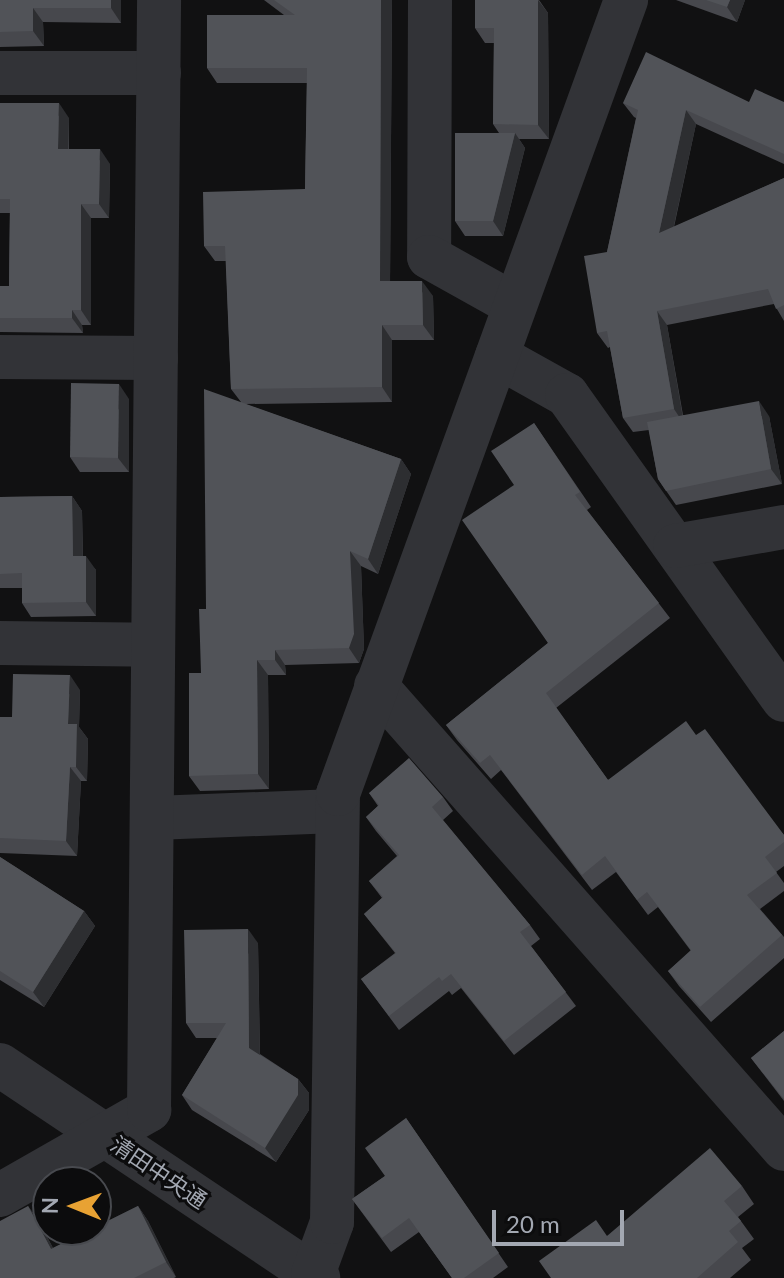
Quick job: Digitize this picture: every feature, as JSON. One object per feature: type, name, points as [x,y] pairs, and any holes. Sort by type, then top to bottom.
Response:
[{"type":"street","points":[[0,1195],[149,1110],[159,0]]},
{"type":"street","points":[[430,0],[429,257],[515,305]]},
{"type":"street","points":[[316,1276],[332,1222],[336,811],[376,686],[626,0]]},
{"type":"street","points":[[0,73],[159,73]]},
{"type":"street","points":[[497,356],[567,395],[784,700]]},
{"type":"street","points":[[0,357],[156,358]]},
{"type":"street","points":[[675,546],[784,527]]},
{"type":"street","points":[[0,643],[153,645]]},
{"type":"street","points":[[376,686],[784,1149]]},
{"type":"street","points":[[154,818],[336,811]]},
{"type":"street","name":"清田中央通","points":[[0,1065],[316,1276]]},
{"type":"building","points":[[0,0],[111,0],[111,8],[33,8],[33,31],[0,32]]},
{"type":"building","points":[[274,0],[381,0],[380,281],[422,281],[423,325],[382,325],[382,387],[231,389],[225,246],[204,246],[203,192],[305,189],[307,68],[207,68],[207,15],[295,15]]},
{"type":"building","points":[[475,0],[538,0],[538,125],[493,124],[494,28],[475,28]]},
{"type":"building","points":[[706,0],[730,0],[727,7]]},
{"type":"building","points":[[646,52],[749,102],[755,89],[784,102],[784,154],[686,110],[659,233],[784,178],[784,305],[776,309],[768,289],[657,311],[674,409],[623,418],[607,331],[597,333],[584,256],[607,252],[638,110],[623,103]]},
{"type":"building","points":[[0,103],[59,103],[58,149],[100,149],[99,204],[81,204],[81,310],[72,310],[72,318],[0,318],[0,286],[9,286],[10,199],[0,199]]},
{"type":"building","points":[[455,133],[515,133],[493,221],[455,221]]},
{"type":"building","points":[[71,383],[119,384],[118,458],[70,457]]},
{"type":"building","points":[[204,389],[401,459],[368,559],[350,551],[354,634],[349,648],[275,650],[275,660],[257,660],[258,774],[189,776],[189,673],[201,673],[199,609],[206,609]]},
{"type":"building","points":[[759,401],[771,469],[666,491],[658,479],[647,422]]},
{"type":"building","points":[[534,423],[580,492],[575,495],[659,603],[546,693],[608,780],[686,721],[696,735],[705,729],[784,835],[784,842],[765,857],[777,873],[747,895],[782,935],[700,1007],[668,971],[691,950],[647,892],[637,900],[605,856],[582,875],[490,755],[480,763],[446,725],[548,643],[462,520],[514,485],[491,451]]},
{"type":"building","points":[[72,496],[73,556],[86,556],[86,602],[22,603],[22,573],[0,574],[0,497]]},
{"type":"building","points":[[13,674],[70,675],[68,724],[77,724],[76,767],[70,767],[66,841],[0,838],[0,717],[12,717]]},
{"type":"building","points":[[409,758],[443,797],[432,807],[530,925],[520,932],[566,992],[504,1041],[451,974],[442,981],[439,977],[389,1016],[361,979],[396,953],[364,914],[383,897],[369,881],[399,855],[366,817],[379,805],[369,793]]},
{"type":"building","points":[[0,857],[84,911],[33,992],[0,971]]},
{"type":"building","points":[[248,929],[249,1048],[298,1079],[298,1095],[265,1148],[182,1095],[226,1023],[186,1023],[184,930]]},
{"type":"building","points":[[784,1031],[784,1099],[751,1058]]},
{"type":"building","points":[[406,1118],[499,1253],[464,1278],[452,1278],[409,1218],[382,1238],[352,1199],[385,1176],[365,1148]]},
{"type":"building","points":[[710,1148],[742,1186],[724,1201],[741,1221],[729,1231],[738,1242],[697,1278],[551,1278],[539,1261],[596,1220],[607,1236]]},
{"type":"building","points":[[28,1206],[32,1213],[32,1246],[49,1246],[51,1249],[57,1246],[112,1246],[112,1219],[138,1206],[166,1262],[134,1278],[0,1278],[0,1221]]}]
